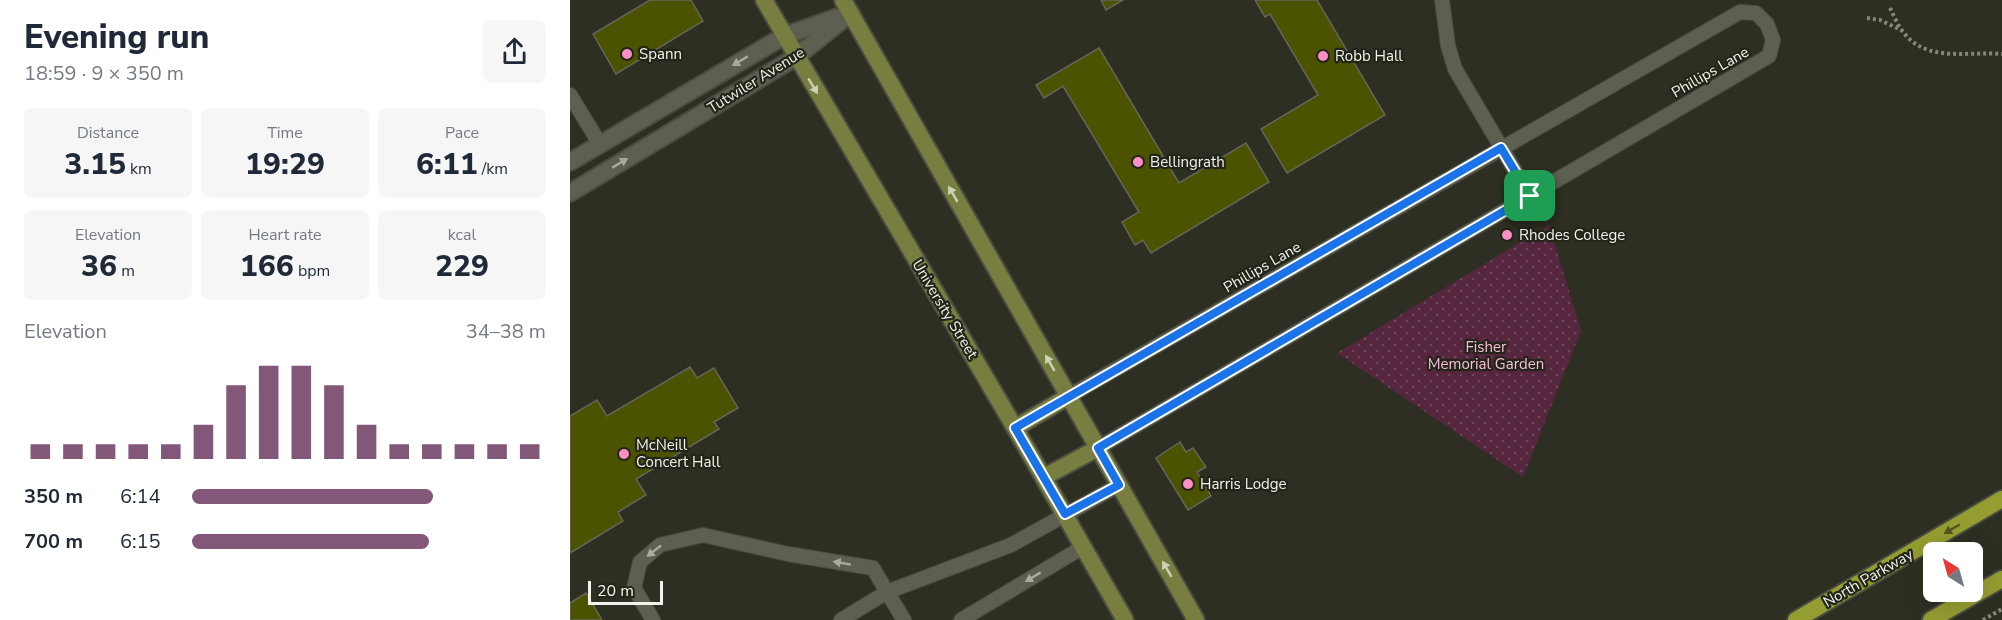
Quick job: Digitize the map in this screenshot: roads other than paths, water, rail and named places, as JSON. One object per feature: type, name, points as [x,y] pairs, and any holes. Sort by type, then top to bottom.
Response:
[{"type":"main road","name":"University Street","points":[[764,0],[1044,477],[1125,620]]},
{"type":"main road","points":[[847,7],[1196,620]]},
{"type":"main road","points":[[1015,428],[1069,396]]},
{"type":"main road","points":[[1044,477],[1098,448]]},
{"type":"main road","name":"North Parkway","points":[[1796,620],[2002,499]]},
{"type":"main road","points":[[1931,620],[2002,579]]},
{"type":"street","name":"Tutwiler Avenue","points":[[570,162],[784,36],[847,7]]},
{"type":"street","name":"Tutwiler Avenue","points":[[570,193],[796,57],[847,7]]},
{"type":"lane","points":[[1442,0],[1448,46],[1455,69],[1530,196]]},
{"type":"lane","name":"Phillips Lane","points":[[1069,396],[1740,12],[1756,13],[1767,24],[1773,40],[1769,56],[1098,448]]},
{"type":"lane","points":[[570,95],[600,144]]},
{"type":"lane","points":[[841,620],[887,592],[1011,545],[1119,485]]},
{"type":"lane","points":[[653,620],[634,588],[640,562],[660,545],[703,535],[788,554],[873,568],[903,620]]},
{"type":"lane","points":[[961,620],[1083,547]]},
{"type":"place","name":"Spann","points":[[627,54]]},
{"type":"place","name":"Robb Hall","points":[[1323,56]]},
{"type":"place","name":"Bellingrath","points":[[1138,162]]},
{"type":"place","name":"Rhodes College","points":[[1507,235]]},
{"type":"place","name":"McNeill Concert Hall","points":[[624,454]]},
{"type":"place","name":"Harris Lodge","points":[[1188,484]]},
{"type":"park label","name":"Fisher Memorial Garden","points":[[1486,356]]}]
